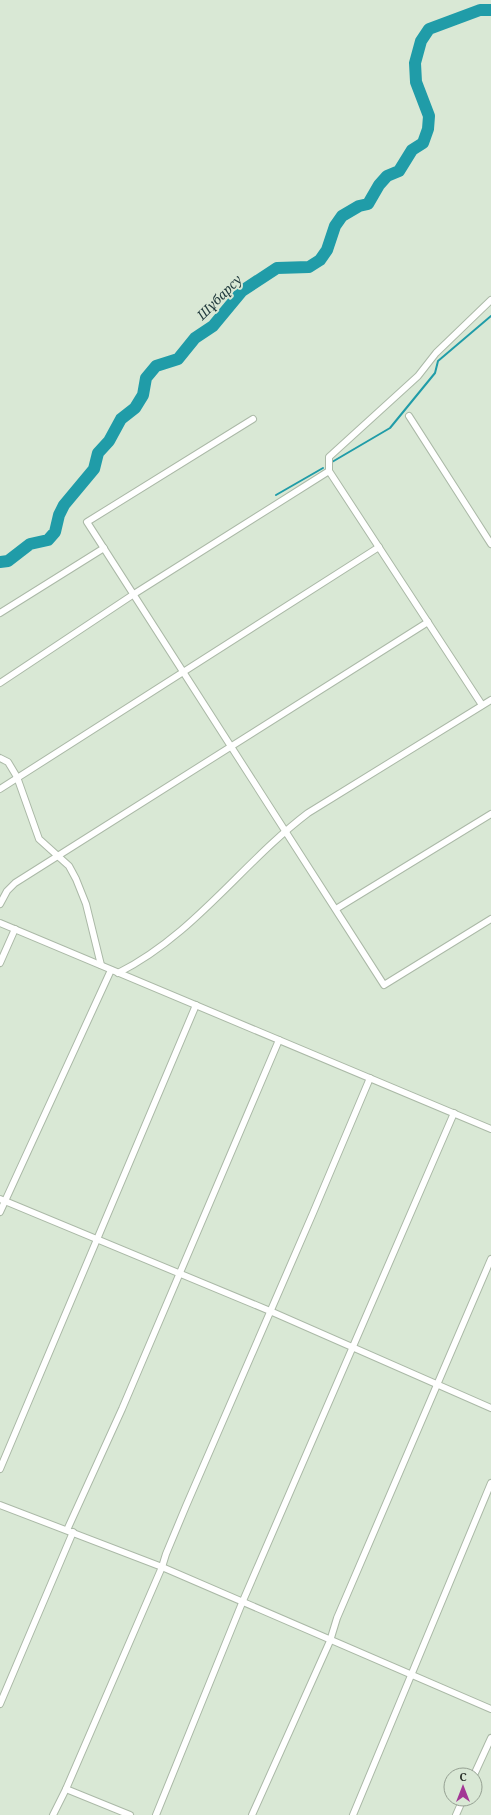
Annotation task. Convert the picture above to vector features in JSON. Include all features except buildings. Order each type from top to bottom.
[{"type":"street","points":[[482,705],[329,471],[329,457],[418,376],[436,353],[491,300]]},
{"type":"street","points":[[409,416],[491,544]]},
{"type":"street","points":[[253,419],[87,522],[286,830],[384,985],[491,919]]},
{"type":"street","points":[[0,683],[134,594],[329,471]]},
{"type":"street","points":[[0,789],[379,547]]},
{"type":"street","points":[[0,613],[104,548]]},
{"type":"street","points":[[0,904],[7,891],[15,883],[428,622]]},
{"type":"street","points":[[118,973],[139,962],[199,915],[286,830],[308,813],[491,700]]},
{"type":"street","points":[[0,758],[8,762],[17,777],[39,839],[69,866],[76,879],[86,904],[101,965]]},
{"type":"street","points":[[336,909],[491,814]]},
{"type":"street","points":[[0,923],[491,1129]]},
{"type":"street","points":[[0,963],[14,929]]},
{"type":"street","points":[[0,1212],[2,1200],[111,970]]},
{"type":"street","points":[[0,1469],[196,1005]]},
{"type":"street","points":[[0,1704],[70,1531],[279,1040]]},
{"type":"street","points":[[53,1815],[66,1789],[162,1567],[166,1554],[370,1078]]},
{"type":"street","points":[[156,1815],[242,1602],[454,1113]]},
{"type":"street","points":[[2,1200],[270,1311],[491,1408]]},
{"type":"street","points":[[252,1815],[330,1641],[337,1618],[436,1384],[491,1259]]},
{"type":"street","points":[[353,1815],[491,1483]]},
{"type":"street","points":[[0,1505],[162,1567],[330,1641],[491,1707]]},
{"type":"street","points":[[478,1767],[491,1738]]},
{"type":"street","points":[[66,1789],[130,1815]]},
{"type":"waterway","name":"Шұбарсу","points":[[0,562],[8,561],[30,544],[48,540],[55,532],[59,515],[64,505],[94,469],[98,453],[109,441],[121,419],[135,408],[143,395],[146,378],[156,366],[178,359],[195,338],[213,326],[242,291],[277,268],[309,267],[320,260],[327,250],[335,226],[342,216],[359,206],[368,204],[379,185],[387,176],[399,171],[412,150],[423,143],[428,129],[429,116],[416,82],[415,63],[421,41],[429,29],[480,10],[491,10]]},
{"type":"waterway","points":[[332,462],[390,428],[435,373],[438,361],[491,316]]},
{"type":"waterway","points":[[276,495],[323,468]]}]
